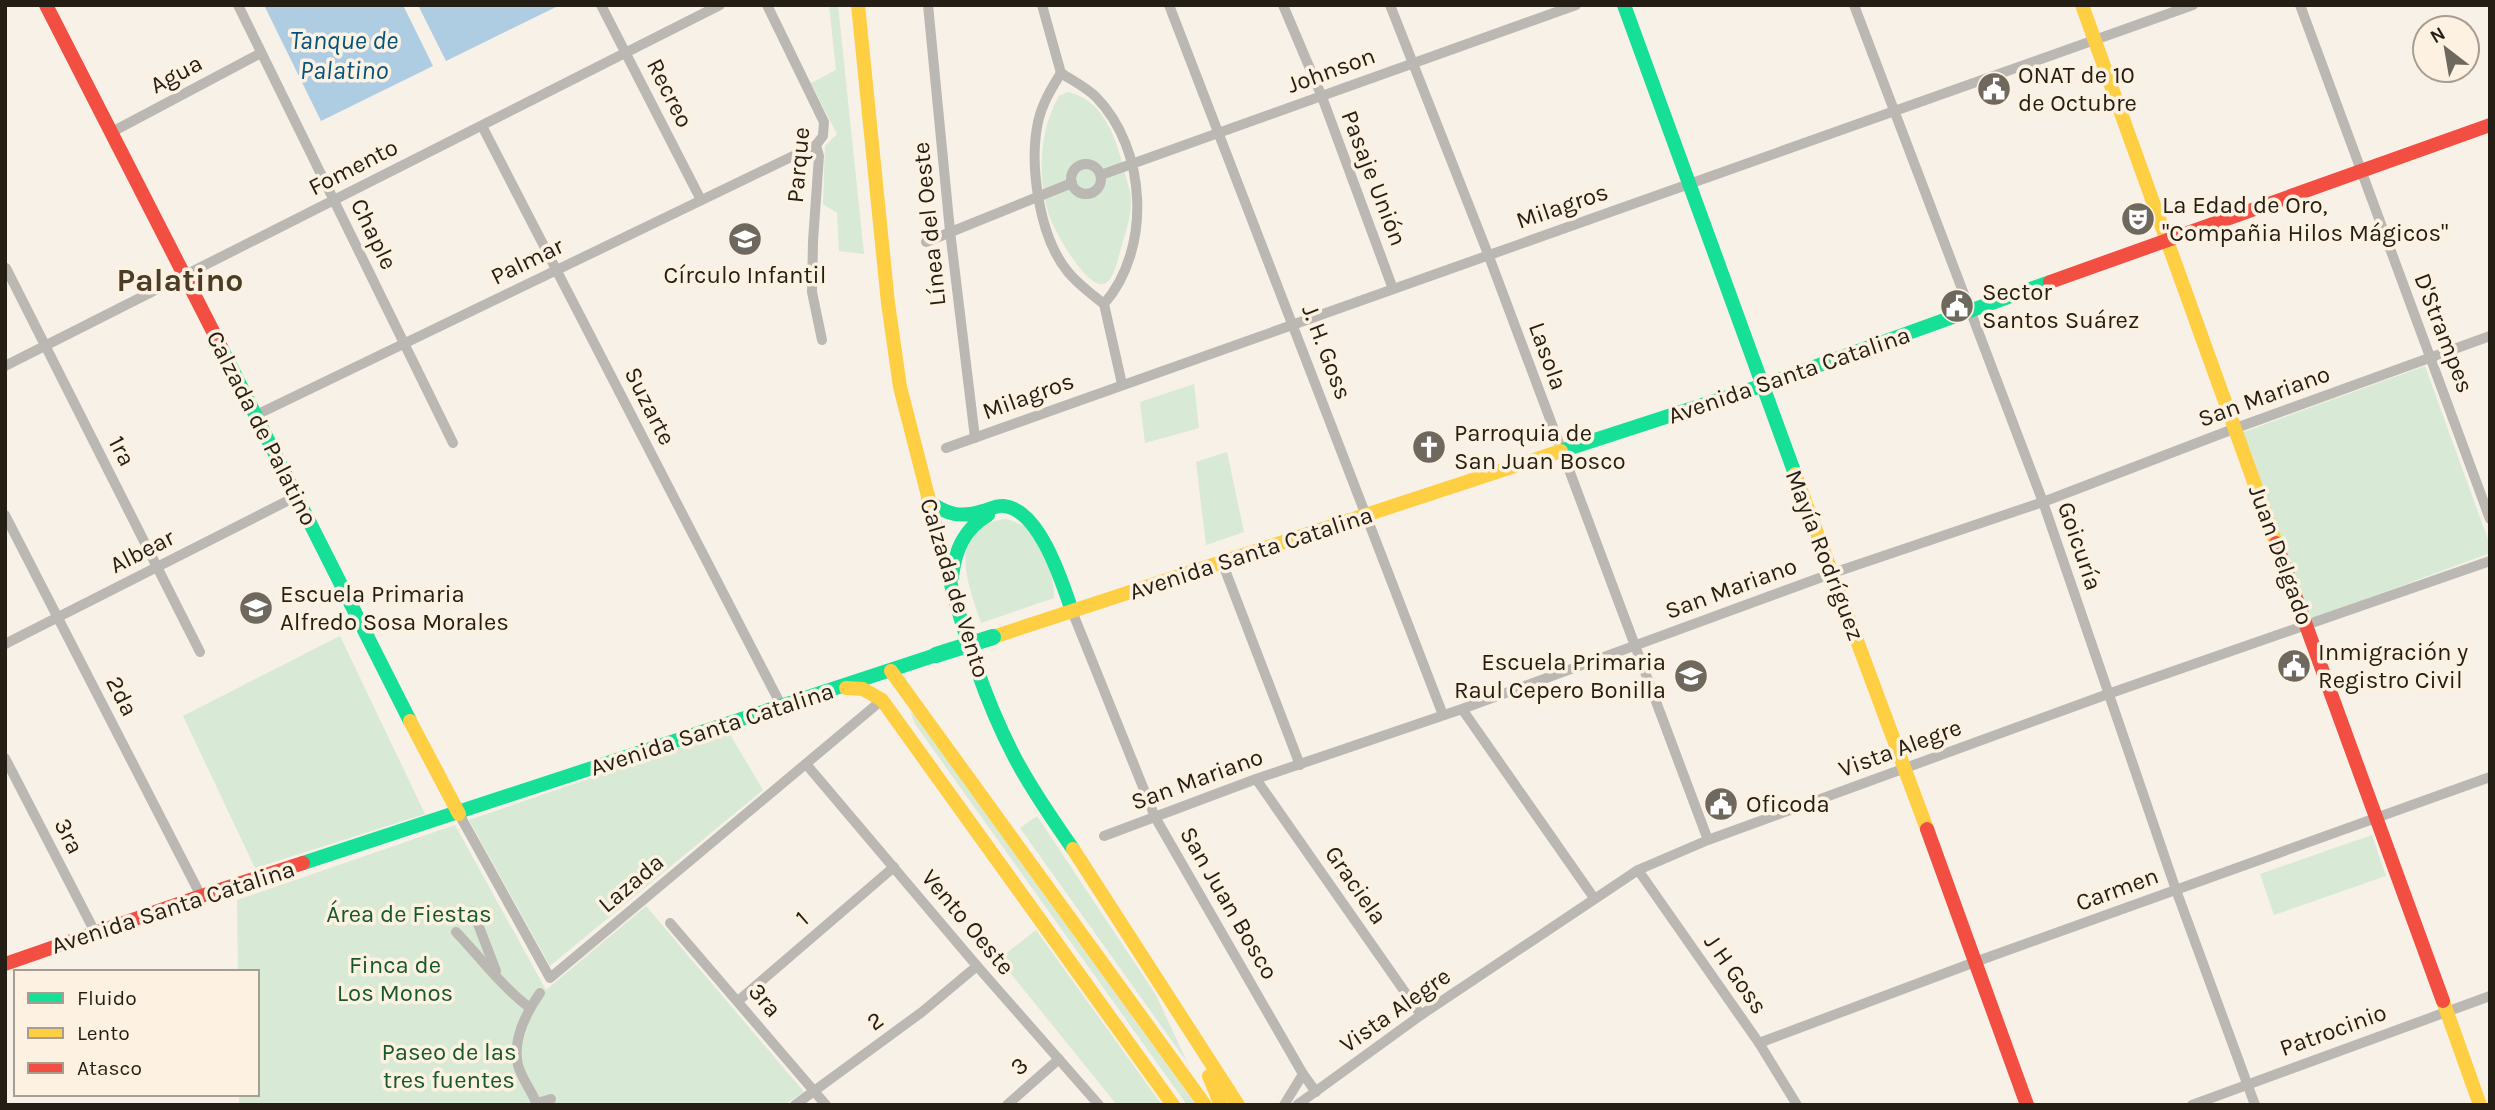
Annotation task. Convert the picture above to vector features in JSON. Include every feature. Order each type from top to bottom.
[{"type":"main road","name":"Calzada de Palatino","points":[[46,5],[256,415],[370,645],[459,814]]},
{"type":"main road","name":"Calzada de Vento","points":[[858,5],[887,303],[900,387],[962,626],[990,704],[1015,758],[1045,809],[1238,1105]]},
{"type":"main road","name":"Mayía Rodríguez","points":[[1624,5],[1761,386],[1833,573],[2027,1105]]},
{"type":"main road","name":"Juan Delgado","points":[[2082,5],[2480,1105]]},
{"type":"main road","name":"Avenida Santa Catalina","points":[[5,964],[201,896],[459,814],[781,705],[1761,386],[2490,125]]},
{"type":"main road","points":[[928,501],[944,513],[957,516],[1005,506],[1018,511],[1041,536],[1072,611]]},
{"type":"main road","points":[[952,587],[957,549],[972,526],[981,519],[1000,512],[1030,522]]},
{"type":"main road","points":[[882,700],[884,680],[891,671],[1205,1105]]},
{"type":"main road","points":[[837,688],[863,690],[882,700],[1172,1105]]},
{"type":"main road","points":[[1168,995],[1221,1105]]},
{"type":"street","name":"Chaple","points":[[238,5],[453,443]]},
{"type":"street","name":"Recreo","points":[[601,5],[701,200]]},
{"type":"street","name":"Fomento","points":[[5,366],[720,5]]},
{"type":"street","name":"Parque","points":[[767,5],[824,122],[823,136],[816,145],[819,156],[812,292],[822,340]]},
{"type":"street","name":"Línea del Oeste","points":[[928,5],[950,231],[975,438]]},
{"type":"street","points":[[1042,5],[1061,73],[1090,90],[1110,113],[1125,145],[1137,191],[1135,230],[1130,253],[1112,294],[1104,304]]},
{"type":"street","name":"J. H. Goss","points":[[1169,5],[1443,715]]},
{"type":"street","name":"Pasaje Unión","points":[[1283,5],[1321,97],[1393,289]]},
{"type":"street","name":"Lasola","points":[[1390,5],[1488,254],[1708,840]]},
{"type":"street","name":"Johnson","points":[[1101,175],[1576,5]]},
{"type":"street","name":"Goicuría","points":[[1854,5],[2043,502],[2176,890],[2255,1105]]},
{"type":"street","name":"Milagros","points":[[946,448],[2193,5]]},
{"type":"street","name":"D'Strampes","points":[[2300,5],[2490,519]]},
{"type":"street","name":"Agua","points":[[110,133],[261,52]]},
{"type":"street","points":[[1061,73],[1045,99],[1038,122],[1035,162],[1039,196],[1049,240],[1058,257],[1067,271],[1104,304],[1122,384]]},
{"type":"street","name":"Suzarte","points":[[482,125],[781,705]]},
{"type":"street","name":"Palmar","points":[[256,415],[816,145]]},
{"type":"street","name":"Johnson","points":[[1084,164],[1094,166],[1101,175],[1099,187],[1092,193],[1077,191],[1072,183],[1072,173],[1084,164]]},
{"type":"street","name":"Johnson","points":[[926,242],[1072,183]]},
{"type":"street","name":"1ra","points":[[6,268],[200,652]]},
{"type":"street","name":"San Mariano","points":[[1104,836],[1833,573],[2043,502],[2236,428],[2490,336]]},
{"type":"street","name":"Albear","points":[[5,644],[297,496]]},
{"type":"street","name":"2da","points":[[5,515],[201,896]]},
{"type":"street","name":"Vista Alegre","points":[[1297,1105],[1421,1015],[1638,870],[1708,840],[2108,694],[2490,561]]},
{"type":"street","points":[[1222,562],[1300,765]]},
{"type":"street","name":"San Juan Bosco","points":[[1072,611],[1155,817],[1303,1074],[1316,1092]]},
{"type":"street","name":"Lazada","points":[[459,814],[550,978],[882,700]]},
{"type":"street","points":[[1462,709],[1594,898]]},
{"type":"street","name":"3ra","points":[[5,758],[95,933]]},
{"type":"street","name":"Vento Oeste","points":[[806,764],[1099,1105]]},
{"type":"street","name":"Carmen","points":[[1759,1043],[1975,962],[2490,778]]},
{"type":"street","name":"Graciela","points":[[1256,779],[1421,1015]]},
{"type":"street","name":"1","points":[[738,1001],[894,867]]},
{"type":"street","name":"J H Goss","points":[[1638,870],[1759,1043],[1797,1105]]},
{"type":"street","points":[[473,911],[498,976]]},
{"type":"street","name":"3ra","points":[[670,923],[826,1105]]},
{"type":"street","points":[[456,932],[498,976],[512,995],[530,1008]]},
{"type":"street","name":"2","points":[[795,1105],[922,1012],[977,966]]},
{"type":"street","points":[[540,993],[519,1032],[517,1063],[537,1104],[551,1099]]},
{"type":"street","name":"Patrocinio","points":[[2192,1105],[2490,996]]},
{"type":"street","name":"3","points":[[1007,1105],[1059,1059]]},
{"type":"street","points":[[1284,1105],[1303,1074]]},
{"type":"green space","points":[[829,5],[838,5],[864,254],[839,251],[837,213],[823,204],[825,146],[837,134],[811,83],[836,70]]},
{"type":"green space","points":[[1068,92],[1081,96],[1091,104],[1107,124],[1118,148],[1130,194],[1129,220],[1115,268],[1110,279],[1100,284],[1091,280],[1073,259],[1052,222],[1045,200],[1042,154],[1047,124],[1059,96]]},
{"type":"green space","points":[[2425,366],[2490,545],[2490,553],[2309,620],[2241,433]]},
{"type":"green space","points":[[1194,384],[1199,428],[1145,443],[1140,402]]},
{"type":"green space","points":[[1227,452],[1244,532],[1206,545],[1196,462]]},
{"type":"green space","points":[[1006,519],[1029,530],[1041,547],[1053,582],[1054,598],[981,623],[967,575],[967,545],[974,533],[987,524]]},
{"type":"green space","points":[[340,636],[425,814],[255,868],[183,716]]},
{"type":"green space","points":[[910,711],[1196,1105],[1187,1105],[915,724]]},
{"type":"green space","points":[[728,731],[763,790],[550,966],[469,820]]},
{"type":"green space","points":[[1037,816],[1156,995],[1187,1062],[1020,828]]},
{"type":"green space","name":"Finca de Los Monos","points":[[455,825],[546,990],[646,906],[804,1092],[784,1105],[239,1105],[239,1096],[259,1096],[259,970],[238,970],[237,900]]},
{"type":"green space","points":[[2372,835],[2386,876],[2274,915],[2260,874]]},
{"type":"green space","points":[[1036,930],[1162,1105],[1117,1105],[999,959]]},
{"type":"water","name":"Tanque de Palatino","points":[[264,5],[403,5],[433,66],[321,121]]},
{"type":"water","name":"Tanque de Palatino","points":[[418,5],[558,5],[558,6],[446,61]]},
{"type":"traffic: fast","points":[[1624,5],[1795,474]]},
{"type":"traffic: fast","points":[[1561,451],[1761,386],[2050,282]]},
{"type":"traffic: fast","points":[[222,349],[410,721]]},
{"type":"traffic: fast","points":[[928,501],[948,512],[961,515],[1001,506],[1017,510],[1039,533],[1048,549],[1072,611]]},
{"type":"traffic: fast","points":[[952,577],[962,541],[973,527],[988,515]]},
{"type":"traffic: fast","points":[[947,570],[976,666],[1004,736],[1028,782],[1073,849]]},
{"type":"traffic: fast","points":[[936,655],[993,637]]},
{"type":"traffic: fast","points":[[303,863],[936,655]]},
{"type":"traffic: slow","points":[[858,5],[888,303],[900,387],[947,570]]},
{"type":"traffic: slow","points":[[2082,5],[2276,543]]},
{"type":"traffic: slow","points":[[993,637],[1561,451]]},
{"type":"traffic: slow","points":[[1795,474],[1927,829]]},
{"type":"traffic: slow","points":[[891,671],[1205,1105]]},
{"type":"traffic: slow","points":[[846,688],[863,689],[882,700],[1173,1105]]},
{"type":"traffic: slow","points":[[410,721],[459,814]]},
{"type":"traffic: slow","points":[[1073,849],[1238,1105]]},
{"type":"traffic: slow","points":[[2443,1001],[2480,1105]]},
{"type":"traffic: slow","points":[[1209,1076],[1221,1105]]},
{"type":"traffic: jam","points":[[46,5],[222,349]]},
{"type":"traffic: jam","points":[[2050,282],[2490,125]]},
{"type":"traffic: jam","points":[[2276,543],[2443,1001]]},
{"type":"traffic: jam","points":[[1927,829],[2027,1105]]},
{"type":"traffic: jam","points":[[5,964],[303,863]]},
{"type":"place","name":"ONAT de 10 de Octubre","points":[[1994,89]]},
{"type":"place","name":"La Edad de Oro, \"Compañia Hilos Mágicos\"","points":[[2138,219]]},
{"type":"place","name":"Círculo Infantil","points":[[745,239]]},
{"type":"place","name":"Sector Santos Suárez","points":[[1957,306]]},
{"type":"place","name":"Parroquia de San Juan Bosco","points":[[1429,447]]},
{"type":"place","name":"Escuela Primaria Alfredo Sosa Morales","points":[[256,608]]},
{"type":"place","name":"Inmigración y Registro Civil","points":[[2294,666]]},
{"type":"place","name":"Escuela Primaria Raul Cepero Bonilla","points":[[1691,676]]},
{"type":"place","name":"Oficoda","points":[[1721,804]]},
{"type":"district","name":"Palatino","points":[[180,280]]},
{"type":"park label","name":"Área de Fiestas","points":[[409,914]]},
{"type":"park label","name":"Paseo de las tres fuentes","points":[[449,1066]]}]
